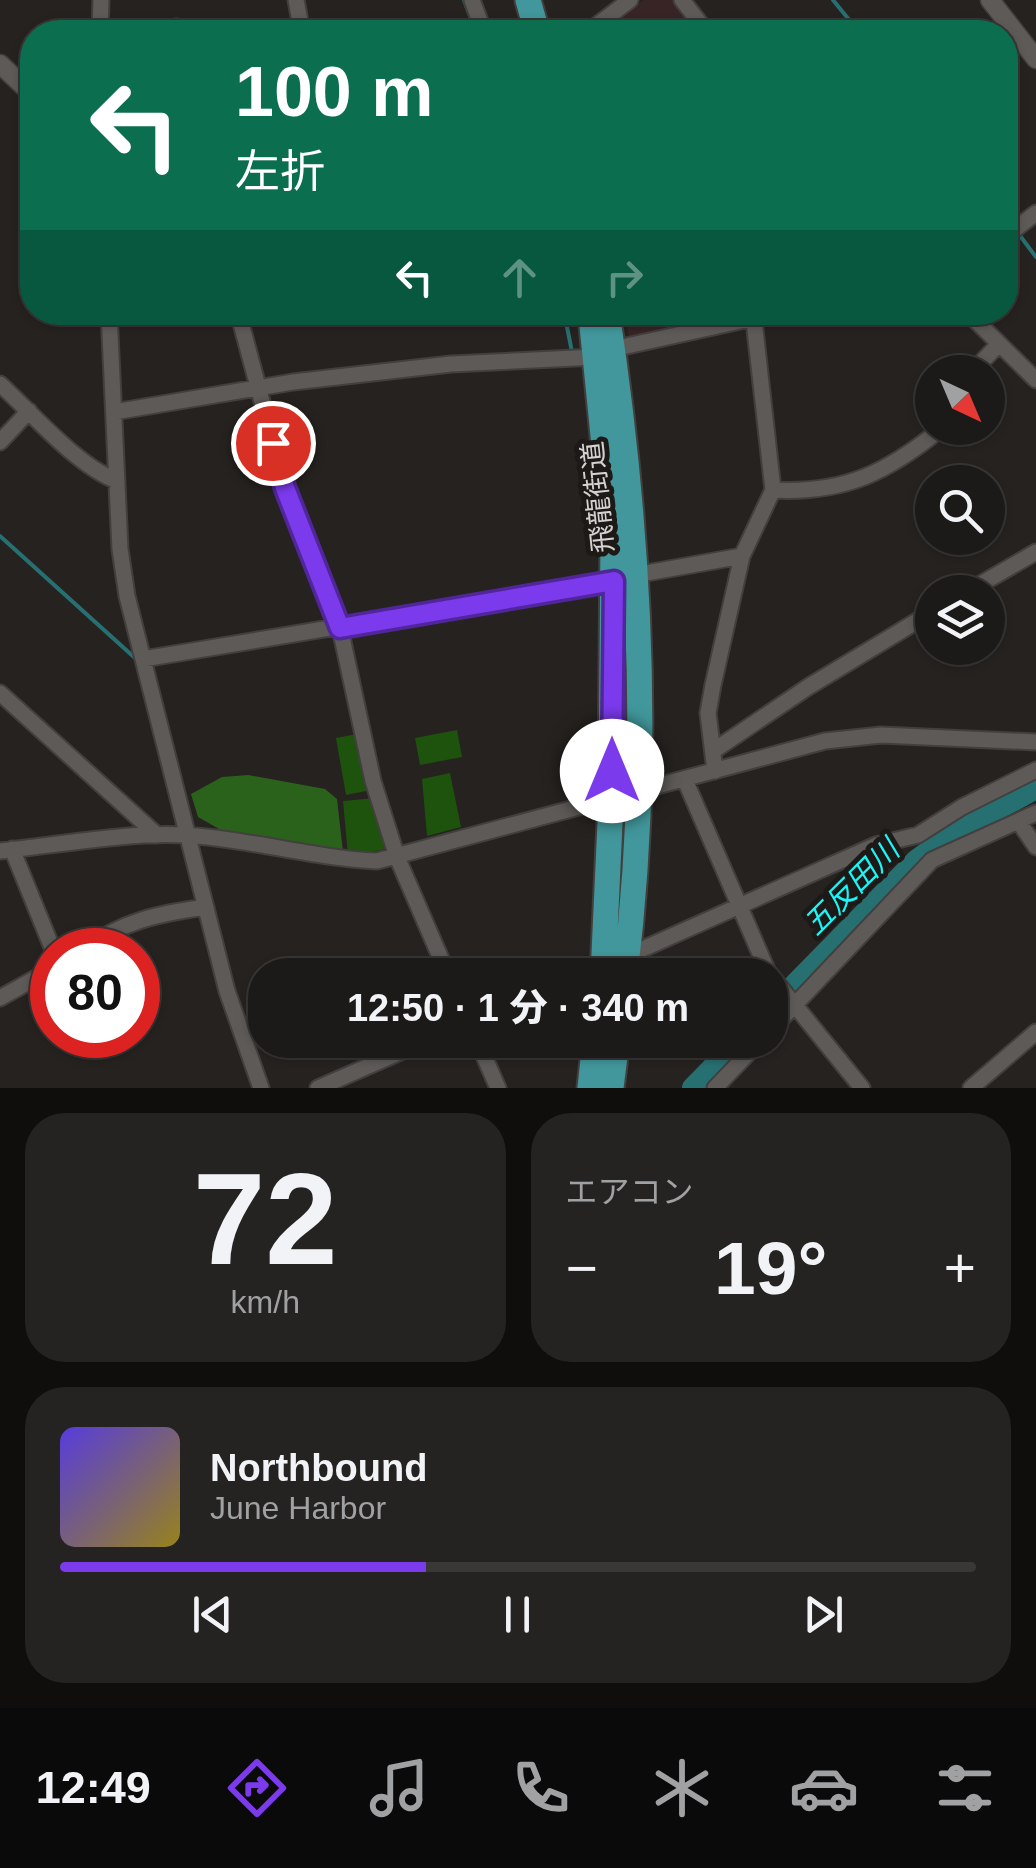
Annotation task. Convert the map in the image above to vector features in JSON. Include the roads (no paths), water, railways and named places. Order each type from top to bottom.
[{"type":"highway","name":"飛龍街道","points":[[595,325],[604,353]]},
{"type":"highway","name":"飛龍街道","points":[[606,325],[613,535],[624,578],[639,792],[610,958]]},
{"type":"highway","name":"飛龍街道","points":[[608,958],[624,578]]},
{"type":"highway","points":[[590,1088],[594,1058]]},
{"type":"highway","points":[[611,1088],[615,1058]]},
{"type":"street","points":[[604,20],[630,0]]},
{"type":"street","points":[[682,0],[698,20]]},
{"type":"street","points":[[990,0],[1008,20]]},
{"type":"street","points":[[0,64],[20,83]]},
{"type":"street","points":[[110,325],[120,549],[127,596],[227,991],[261,1088]]},
{"type":"street","points":[[242,325],[285,488],[340,628],[373,780],[397,857],[441,958]]},
{"type":"street","points":[[114,412],[261,386],[451,364],[604,353],[715,325]]},
{"type":"street","points":[[716,771],[708,714],[742,556],[773,490],[755,325]]},
{"type":"street","points":[[980,325],[1036,380]]},
{"type":"street","points":[[988,355],[999,344]]},
{"type":"street","points":[[0,384],[76,454],[117,481]]},
{"type":"street","points":[[0,442],[29,411]]},
{"type":"street","points":[[773,490],[806,492],[854,482],[921,445]]},
{"type":"street","points":[[996,575],[1036,552]]},
{"type":"street","points":[[143,659],[742,556]]},
{"type":"street","points":[[713,751],[915,622]]},
{"type":"street","points":[[0,693],[157,834]]},
{"type":"street","points":[[43,928],[6,850],[157,834],[377,861],[825,741],[882,735],[1036,742]]},
{"type":"street","points":[[630,958],[738,904],[876,845],[918,835],[962,807],[1036,770]]},
{"type":"street","points":[[685,780],[768,972],[862,1088]]},
{"type":"street","points":[[788,1009],[932,860],[1036,813]]},
{"type":"street","points":[[1019,822],[1036,847]]},
{"type":"street","points":[[121,928],[147,916],[206,907]]},
{"type":"street","points":[[0,998],[30,981]]},
{"type":"street","points":[[971,1088],[1036,1032]]},
{"type":"street","points":[[318,1088],[387,1058]]},
{"type":"street","points":[[485,1058],[498,1088]]},
{"type":"street","points":[[715,1088],[744,1058]]},
{"type":"waterway","points":[[464,0],[472,20]]},
{"type":"waterway","points":[[833,0],[849,20]]},
{"type":"waterway","points":[[1018,233],[1036,257]]},
{"type":"waterway","points":[[567,325],[572,352]]},
{"type":"waterway","points":[[0,536],[135,658]]},
{"type":"waterway","name":"五反田川","points":[[788,992],[917,860],[955,832],[1036,788]]},
{"type":"waterway","name":"五反田川","points":[[693,1088],[722,1058]]}]
